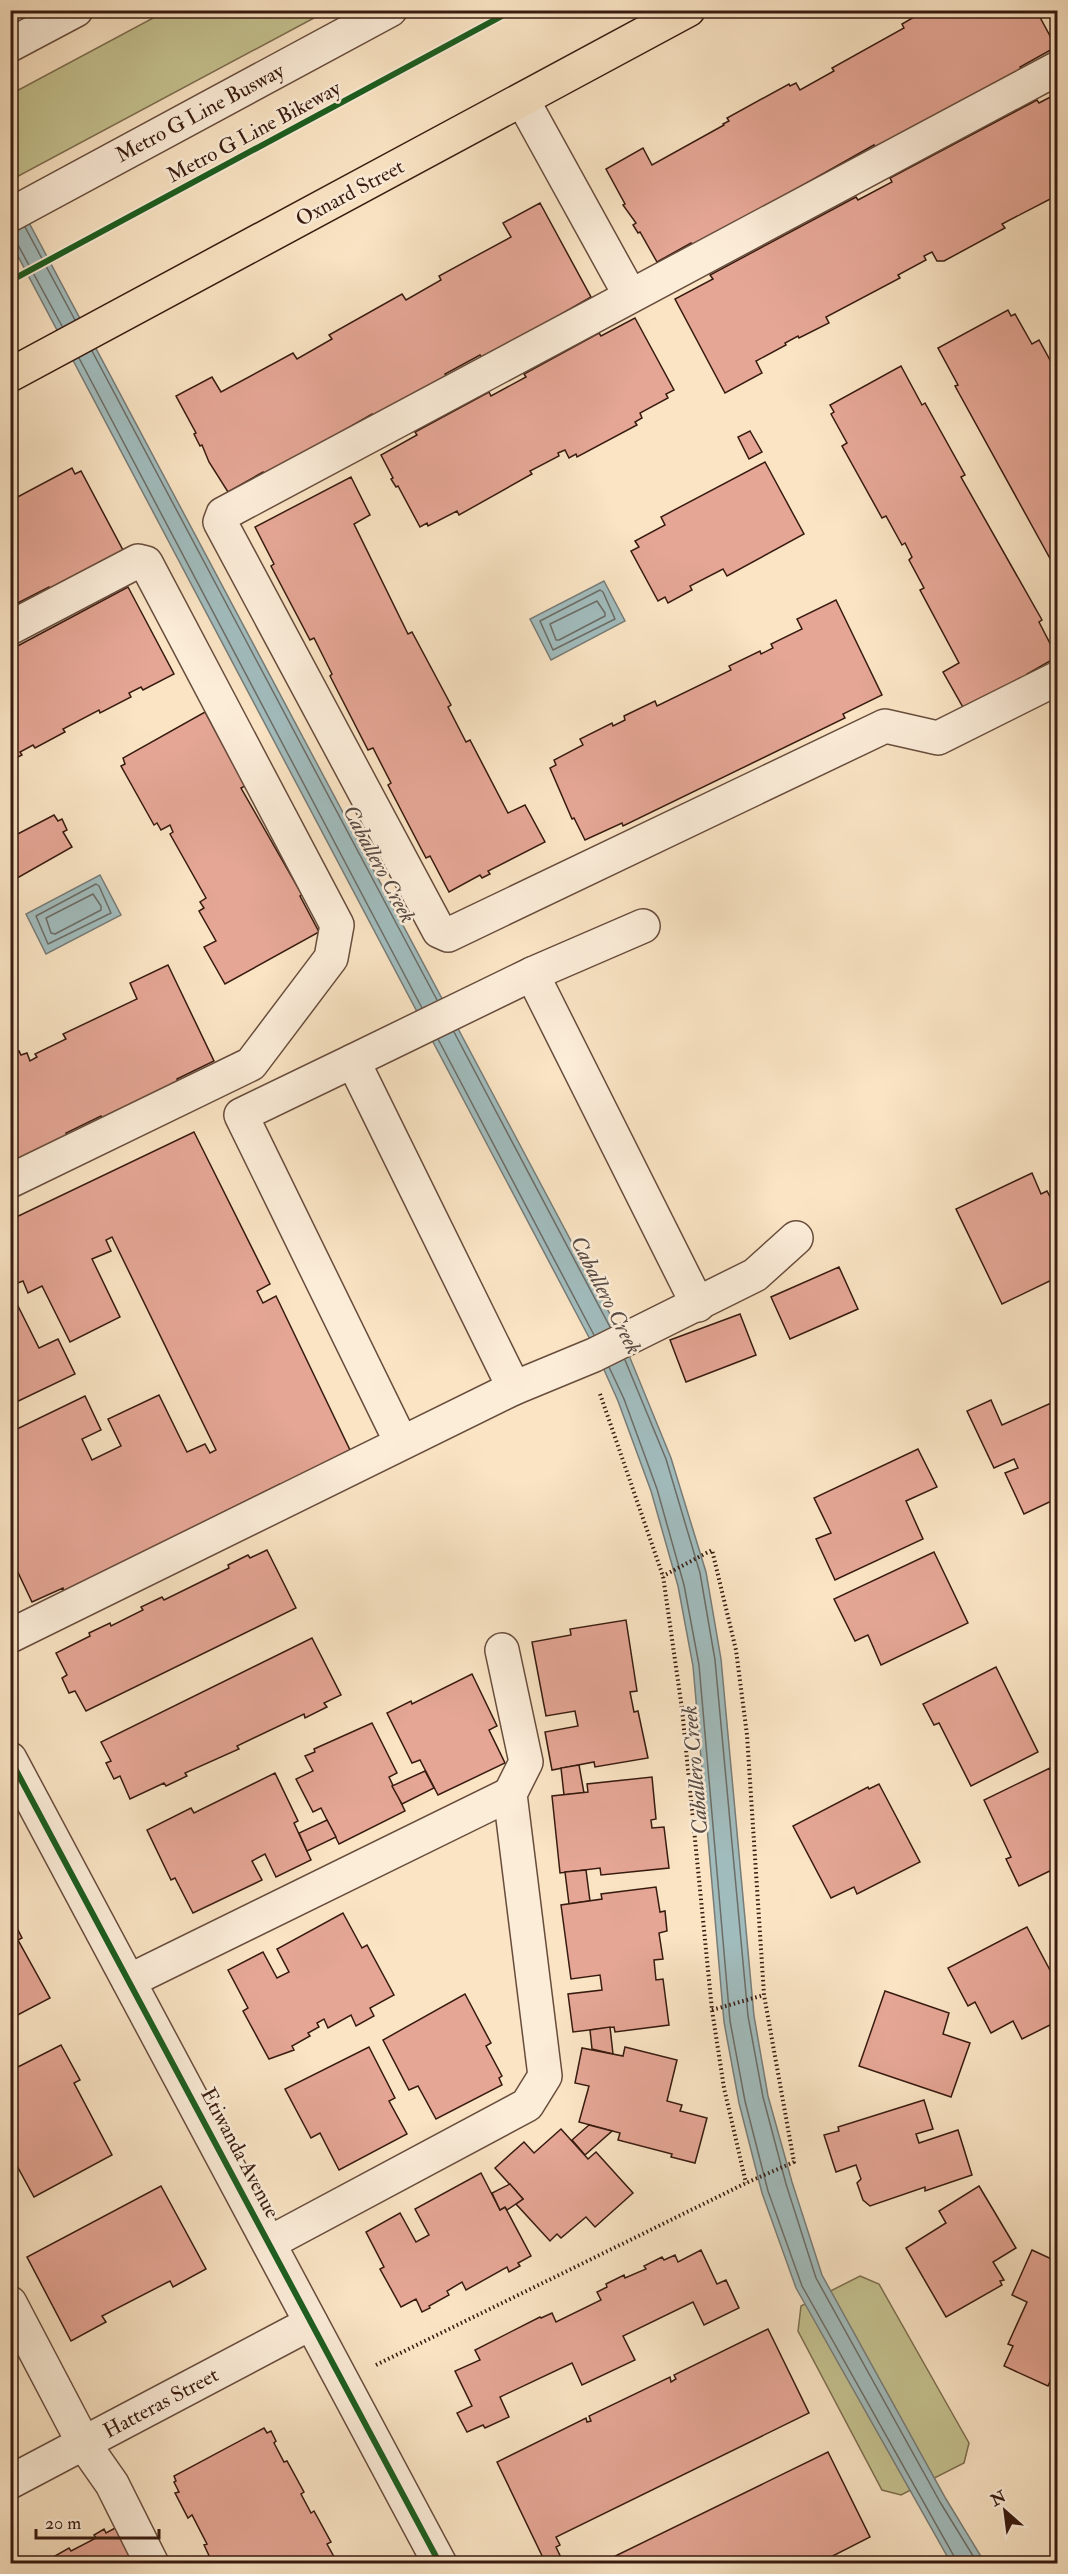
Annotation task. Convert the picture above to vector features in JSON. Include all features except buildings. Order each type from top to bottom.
[{"type":"main road","name":"Oxnard Street","points":[[10,375],[688,10]]},
{"type":"street","points":[[10,45],[76,10]]},
{"type":"street","name":"Metro G Line Busway","points":[[10,215],[390,10]]},
{"type":"street","points":[[1058,68],[223,514],[220,522],[439,931],[448,935],[885,726],[938,738],[1058,678]]},
{"type":"street","points":[[523,100],[630,295]]},
{"type":"street","points":[[10,628],[138,561],[146,563],[337,925],[331,958],[251,1064],[10,1181]]},
{"type":"street","points":[[401,1442],[241,1115],[532,974],[642,926]]},
{"type":"street","points":[[532,974],[698,1305]]},
{"type":"street","points":[[352,1060],[514,1388]]},
{"type":"street","points":[[10,1636],[401,1442],[514,1388],[594,1355],[698,1305],[755,1275],[796,1238]]},
{"type":"street","points":[[269,2243],[527,2105],[545,2076],[510,1794],[526,1762],[502,1650]]},
{"type":"street","name":"Etiwanda Avenue","points":[[10,1759],[440,2564]]},
{"type":"street","points":[[129,1981],[510,1794]]},
{"type":"street","points":[[10,2303],[84,2444],[112,2484],[152,2564]]},
{"type":"street","name":"Hatteras Street","points":[[10,2482],[311,2323]]},
{"type":"path","points":[[599,1393],[663,1576],[682,1710],[712,2010],[724,2088],[746,2183]]},
{"type":"path","points":[[343,2382],[746,2183],[794,2162],[764,1995],[747,1735],[736,1650],[712,1550],[663,1576]]},
{"type":"path","points":[[712,2010],[764,1995]]},
{"type":"shaded area","points":[[168,10],[327,11],[11,180],[11,94]]},
{"type":"shaded area","points":[[860,2276],[879,2284],[969,2443],[964,2463],[901,2495],[882,2490],[798,2331],[801,2306]]},
{"type":"water","points":[[10,187],[619,1331],[671,1458],[706,1572],[721,1659],[754,2016],[768,2096],[792,2182],[822,2275],[946,2499],[985,2563],[951,2563],[796,2288],[762,2193],[739,2103],[724,2022],[693,1666],[678,1586],[651,1491],[618,1401],[592,1343],[11,243]]},
{"type":"water","points":[[604,581],[625,621],[551,660],[530,619]]},
{"type":"water","points":[[100,875],[121,915],[46,954],[26,914]]},
{"type":"cycle path","name":"Metro G Line Bikeway","points":[[10,281],[513,10]]},
{"type":"cycle path","points":[[10,1759],[440,2564]]},
{"type":"water label","name":"Caballero Creek","points":[[379,864]]},
{"type":"water label","name":"Caballero Creek","points":[[606,1295]]},
{"type":"water label","name":"Caballero Creek","points":[[695,1770]]}]
